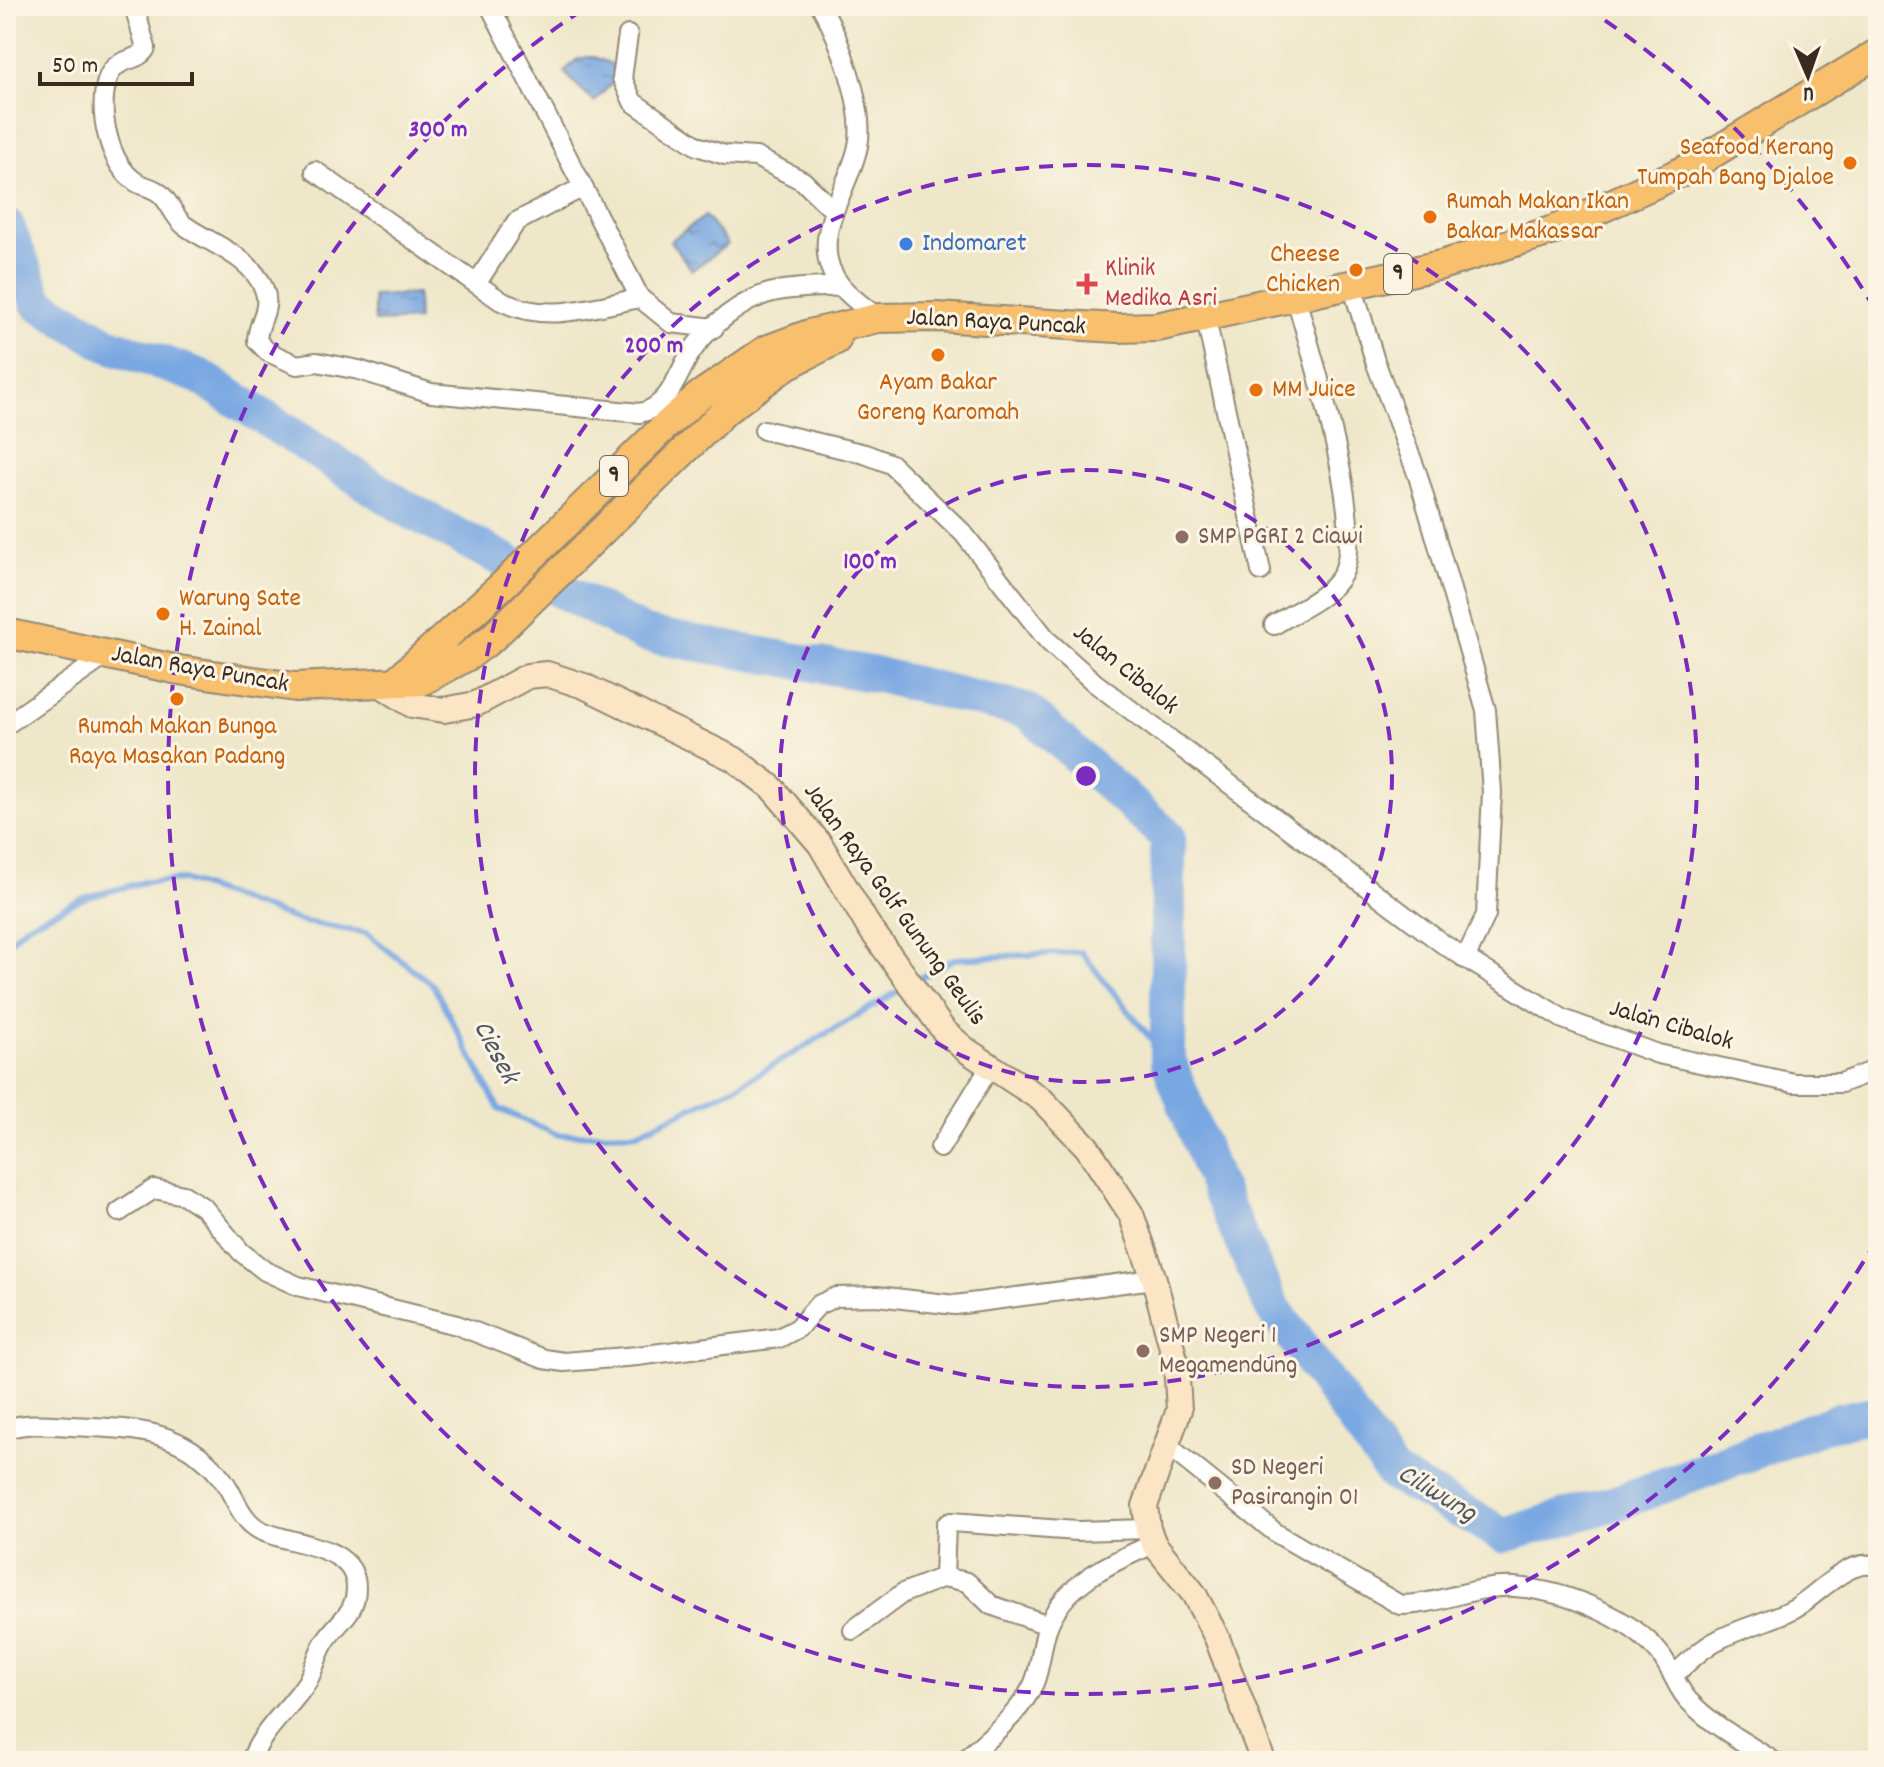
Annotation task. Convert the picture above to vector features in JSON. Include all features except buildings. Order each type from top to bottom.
[{"type":"highway","name":"Jalan Raya Puncak","points":[[6,633],[179,670],[295,687],[402,677],[457,663],[492,638],[748,392],[841,331],[875,319],[937,317],[1117,328],[1206,319],[1295,294],[1352,285],[1503,248],[1612,207],[1685,170],[1874,61]]},
{"type":"main road","name":"Jalan Raya Golf Gunung Geulis","points":[[402,677],[412,705],[444,710],[476,704],[528,676],[547,674],[584,686],[719,751],[771,787],[795,812],[834,864],[867,924],[958,1045],[1041,1099],[1087,1147],[1131,1214],[1154,1279],[1176,1363],[1179,1410],[1145,1506],[1151,1536]]},
{"type":"main road","points":[[1151,1536],[1183,1576],[1217,1638],[1263,1761]]},
{"type":"street","points":[[134,6],[146,48],[143,53],[113,67],[106,83],[111,148],[136,182],[160,192],[185,225],[238,258],[258,278],[267,307],[258,329],[257,341],[268,352],[297,365],[317,362],[359,370],[431,393],[631,414],[648,411],[667,396],[690,354],[714,328],[745,304],[772,292],[841,286]]},
{"type":"street","points":[[490,6],[640,298],[671,323],[714,328]]},
{"type":"street","points":[[821,6],[832,25],[852,88],[859,125],[859,145],[833,210],[827,250],[829,264],[841,286],[875,319]]},
{"type":"street","points":[[628,35],[622,78],[633,102],[697,146],[725,155],[764,161],[803,181],[833,210]]},
{"type":"street","points":[[315,171],[523,312],[551,315],[640,298]]},
{"type":"street","points":[[477,283],[516,222],[583,187]]},
{"type":"street","points":[[1352,285],[1375,361],[1418,476],[1486,710],[1492,792],[1486,915],[1465,959]]},
{"type":"street","points":[[1274,625],[1335,586],[1349,552],[1342,474],[1295,294]]},
{"type":"street","points":[[1206,319],[1261,571]]},
{"type":"street","name":"Jalan Cibalok","points":[[764,430],[865,454],[891,464],[963,533],[1030,619],[1068,660],[1119,702],[1465,959],[1563,1019],[1658,1054],[1807,1085],[1841,1083],[1878,1070]]},
{"type":"street","points":[[6,725],[108,654]]},
{"type":"street","points":[[940,1148],[991,1065]]},
{"type":"street","points":[[119,1212],[154,1189],[184,1195],[204,1208],[253,1262],[298,1286],[457,1325],[554,1362],[637,1356],[779,1338],[798,1328],[818,1305],[836,1297],[877,1296],[955,1305],[1154,1279]]},
{"type":"street","points":[[6,1429],[51,1422],[135,1427],[164,1435],[196,1452],[220,1476],[252,1525],[283,1538],[316,1544],[349,1570],[356,1589],[353,1608],[325,1641],[306,1682],[278,1715],[251,1761]]},
{"type":"street","points":[[1168,1446],[1228,1498],[1276,1533],[1400,1605],[1422,1605],[1479,1590],[1509,1587],[1557,1593],[1599,1610],[1658,1651],[1685,1698],[1716,1728],[1773,1761]]},
{"type":"street","points":[[944,1577],[946,1525],[951,1522],[1151,1536]]},
{"type":"street","points":[[964,1761],[1006,1721],[1030,1690],[1048,1625],[1060,1604],[1087,1579],[1151,1536]]},
{"type":"street","points":[[1674,1675],[1717,1640],[1811,1599],[1827,1581],[1861,1566],[1871,1564],[1878,1567]]},
{"type":"street","points":[[853,1630],[903,1593],[944,1577],[967,1582],[991,1605],[1048,1625]]},
{"type":"water","points":[[591,56],[612,64],[617,78],[594,102],[564,72],[576,60]]},
{"type":"water","points":[[705,216],[728,244],[692,270],[670,241]]},
{"type":"water","points":[[417,294],[418,320],[375,322],[373,296]]},
{"type":"waterway","name":"Ciliwung","points":[[6,225],[38,303],[107,344],[199,376],[407,509],[644,634],[882,676],[1027,711],[1168,837],[1168,1060],[1216,1184],[1271,1305],[1393,1474],[1504,1535],[1619,1502],[1834,1422],[1878,1413]]},
{"type":"waterway","name":"Ciesek","points":[[6,945],[27,925],[84,898],[144,882],[183,880],[300,921],[366,933],[433,985],[499,1109],[558,1135],[637,1133],[738,1086],[907,986]]},
{"type":"waterway","points":[[916,980],[954,959],[1081,952],[1168,1060]]},
{"type":"place","name":"Seafood Kerang Tumpah Bang Djaloe","points":[[1850,163]]},
{"type":"place","name":"Rumah Makan Ikan Bakar Makassar","points":[[1430,217]]},
{"type":"place","name":"Indomaret","points":[[906,244]]},
{"type":"place","name":"Cheese Chicken","points":[[1356,270]]},
{"type":"place","name":"Klinik Medika Asri","points":[[1087,284]]},
{"type":"place","name":"Ayam Bakar Goreng Karomah","points":[[938,355]]},
{"type":"place","name":"MM Juice","points":[[1256,390]]},
{"type":"place","name":"SMP PGRI 2 Ciawi","points":[[1182,537]]},
{"type":"place","name":"Warung Sate H. Zainal","points":[[163,614]]},
{"type":"place","name":"Rumah Makan Bunga Raya Masakan Padang","points":[[177,699]]},
{"type":"place","name":"SMP Negeri 1 Megamendung","points":[[1143,1351]]},
{"type":"place","name":"SD Negeri Pasirangin 01","points":[[1215,1483]]}]
